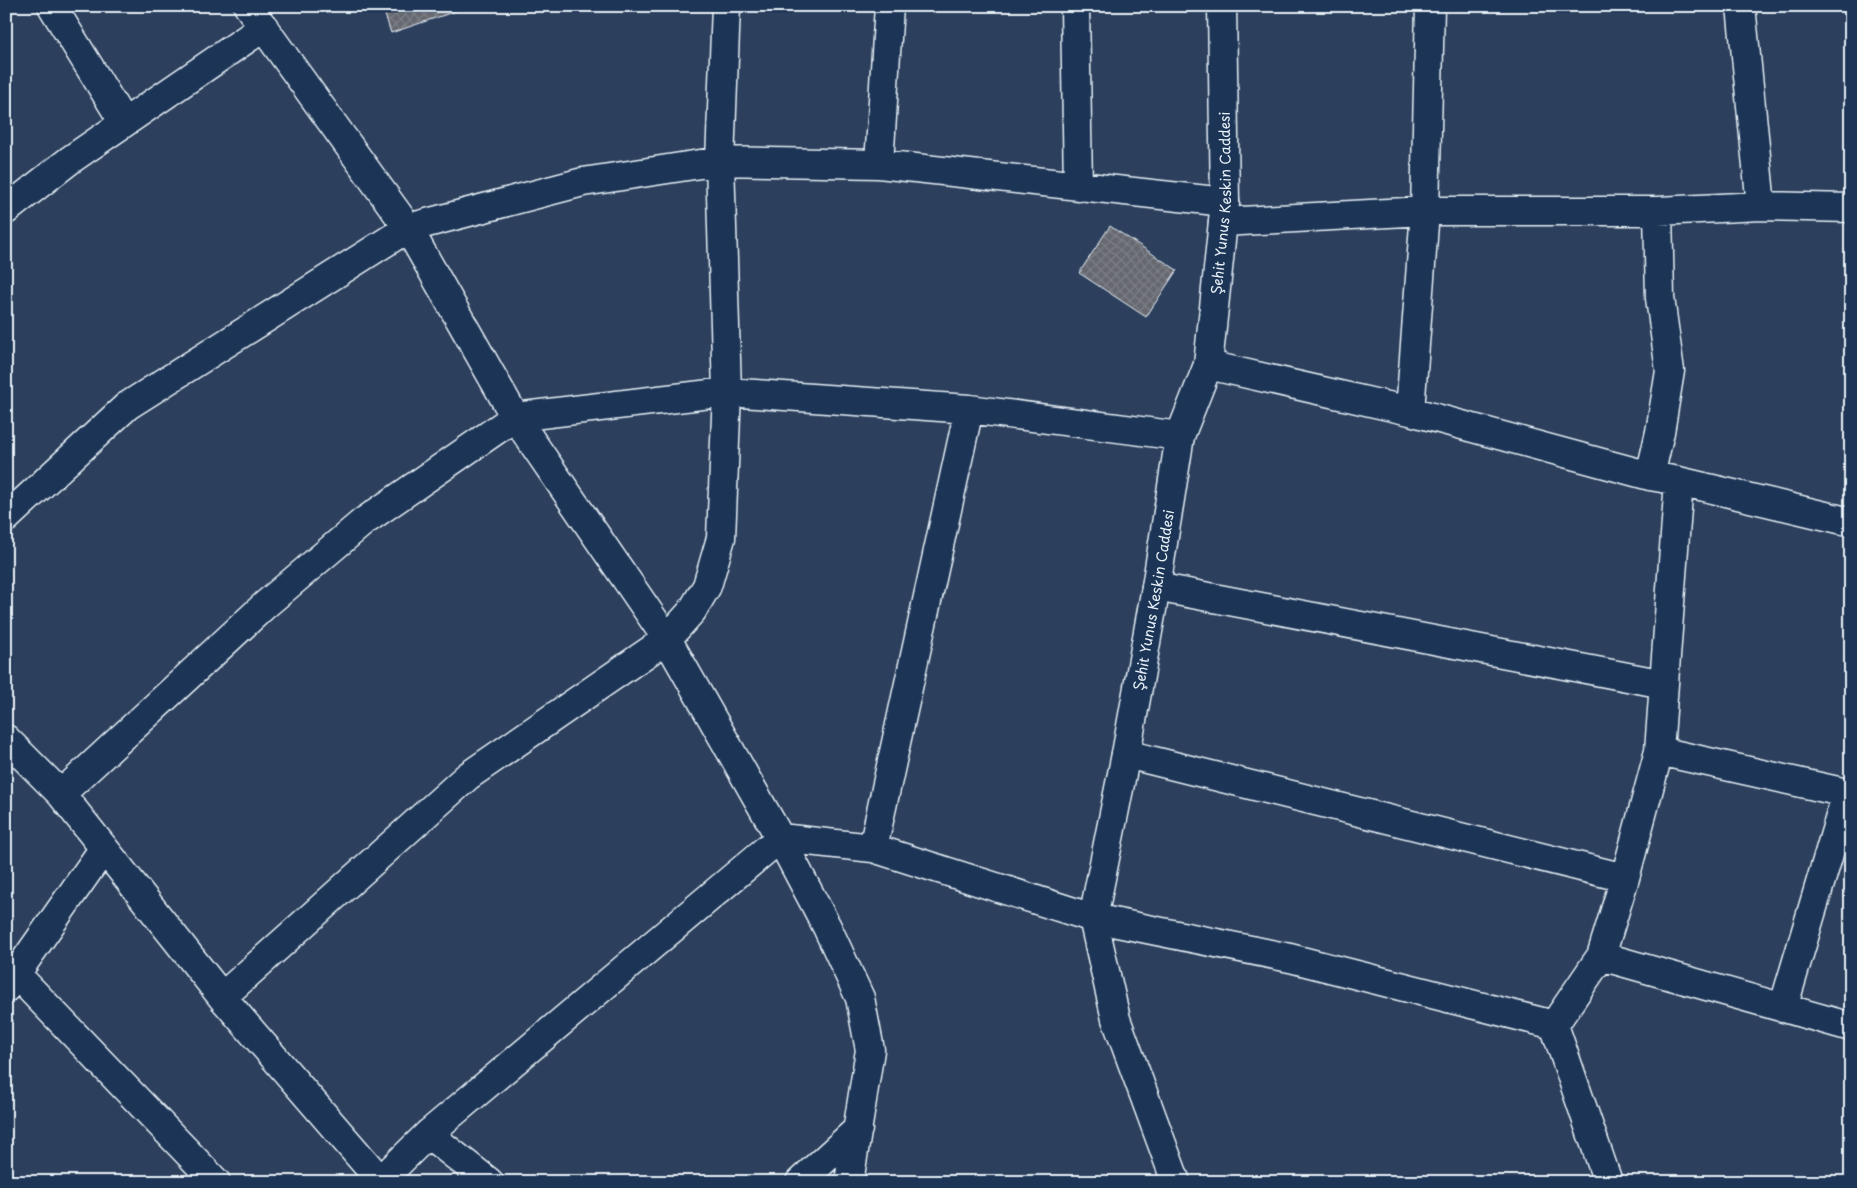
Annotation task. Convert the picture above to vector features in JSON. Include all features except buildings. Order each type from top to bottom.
[{"type":"street","points":[[52,6],[124,123]]},
{"type":"street","points":[[248,6],[408,228],[516,417],[667,639],[780,838],[827,927],[860,998],[870,1050],[849,1182]]},
{"type":"street","points":[[222,997],[468,776],[667,639],[692,611],[707,586],[721,538],[726,392],[720,161],[726,6]]},
{"type":"street","points":[[879,164],[889,6]]},
{"type":"street","points":[[1076,6],[1078,187]]},
{"type":"street","name":"Şehit Yunus Keskin Caddesi","points":[[1176,1182],[1116,1019],[1093,918],[1126,754],[1156,587],[1180,436],[1208,366],[1224,212],[1222,6]]},
{"type":"street","points":[[1410,411],[1426,211],[1430,6]]},
{"type":"street","points":[[1741,6],[1761,206]]},
{"type":"street","points":[[6,210],[70,160],[264,27]]},
{"type":"street","points":[[6,518],[127,406],[408,228],[583,182],[720,161],[879,164],[1078,187],[1224,212],[1658,211],[1761,206],[1851,208]]},
{"type":"street","points":[[1650,476],[1660,432],[1670,370],[1660,298],[1658,211]]},
{"type":"street","points":[[1208,366],[1410,411],[1650,476],[1679,481],[1851,522]]},
{"type":"street","points":[[61,794],[265,605],[363,522],[516,417],[726,392],[969,408],[1180,436]]},
{"type":"street","points":[[873,848],[969,408]]},
{"type":"street","points":[[1554,1025],[1601,956],[1625,878],[1659,751],[1679,481]]},
{"type":"street","points":[[1156,587],[1664,684]]},
{"type":"street","points":[[6,739],[61,794],[222,997],[380,1181],[428,1134],[780,838],[873,848],[1093,918],[1290,958],[1554,1025]]},
{"type":"street","points":[[1659,751],[1849,794],[1783,1008]]},
{"type":"street","points":[[1126,754],[1625,878]]},
{"type":"street","points":[[104,848],[11,981],[216,1182]]},
{"type":"street","points":[[1601,956],[1851,1027]]},
{"type":"street","points":[[1554,1025],[1608,1182]]},
{"type":"street","points":[[800,1182],[858,1129]]},
{"type":"street","points":[[428,1134],[489,1182]]}]
